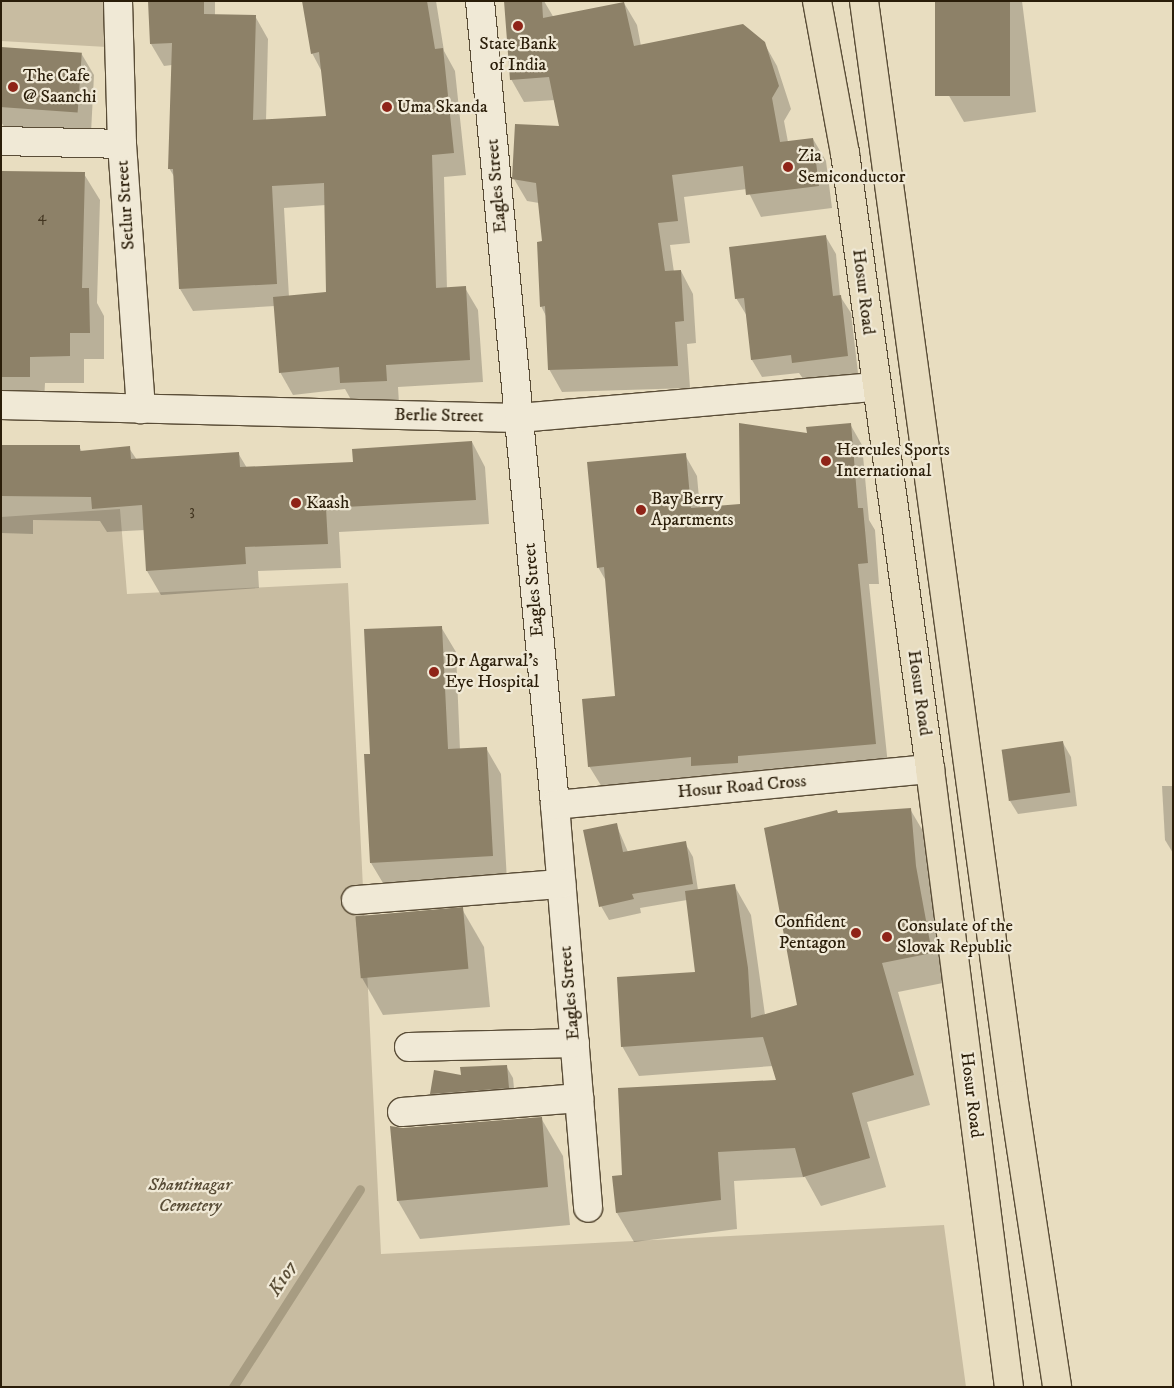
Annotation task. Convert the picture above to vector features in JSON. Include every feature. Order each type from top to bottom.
[{"type":"main road","name":"Hosur Road","points":[[817,1],[845,153],[875,387],[930,770],[1009,1387]]},
{"type":"main road","points":[[864,1],[1013,1095],[1056,1387]]},
{"type":"street","name":"Setlur Street","points":[[118,1],[122,144],[141,409]]},
{"type":"street","name":"Eagles Street","points":[[480,1],[554,805],[588,1208]]},
{"type":"street","points":[[1,141],[122,144]]},
{"type":"street","name":"Berlie Street","points":[[1,405],[518,418],[875,387]]},
{"type":"street","name":"Hosur Road Cross","points":[[554,805],[930,770]]},
{"type":"street","points":[[356,900],[561,884]]},
{"type":"street","points":[[409,1047],[575,1043]]},
{"type":"street","points":[[402,1112],[579,1098]]},
{"type":"green space","points":[[1,1],[105,1],[107,47],[1,41]]},
{"type":"green space","name":"Shantinagar Cemetery","points":[[120,509],[127,594],[348,583],[381,1254],[944,1225],[966,1387],[1,1387],[1,517]]},
{"type":"building","points":[[148,1],[204,1],[204,14],[256,15],[253,120],[326,116],[319,52],[311,54],[302,1],[427,1],[435,49],[443,48],[454,153],[432,155],[436,288],[466,286],[470,360],[386,365],[387,381],[340,383],[339,367],[279,373],[273,297],[326,292],[324,183],[272,186],[277,284],[179,289],[173,169],[168,169],[172,43],[150,44]]},
{"type":"building","points":[[504,1],[542,1],[543,18],[624,2],[634,46],[743,24],[765,42],[779,86],[772,98],[780,142],[813,138],[819,186],[746,195],[743,166],[672,175],[678,221],[658,223],[665,271],[681,270],[684,321],[675,322],[678,366],[548,370],[545,306],[540,307],[537,242],[542,241],[536,183],[512,179],[515,124],[559,126],[549,77],[510,80]]},
{"type":"building","points":[[935,1],[1010,1],[1010,96],[935,96]]},
{"type":"building","points":[[1,47],[82,53],[78,113],[1,107]]},
{"type":"building","points":[[1,171],[85,172],[82,288],[89,288],[90,333],[70,333],[70,356],[30,357],[30,377],[1,377]]},
{"type":"building","points":[[826,235],[833,296],[841,295],[848,356],[792,363],[791,355],[751,360],[744,298],[735,299],[729,247]]},
{"type":"building","points":[[739,423],[807,433],[806,427],[851,423],[858,508],[863,508],[868,563],[858,564],[876,744],[738,756],[738,763],[691,766],[691,757],[588,767],[582,699],[615,696],[604,567],[597,568],[587,462],[686,453],[691,508],[740,504]]},
{"type":"building","points":[[472,441],[476,500],[326,508],[328,544],[245,547],[246,564],[146,571],[142,505],[92,509],[91,497],[1,496],[1,445],[80,445],[80,451],[130,446],[131,459],[239,452],[240,467],[353,462],[352,449]]},
{"type":"building","points":[[442,626],[448,749],[487,747],[493,856],[370,863],[364,754],[370,754],[364,629]]},
{"type":"building","points":[[1063,741],[1070,792],[1009,801],[1002,750]]},
{"type":"building","points":[[911,808],[916,866],[932,953],[882,963],[914,1075],[852,1093],[870,1158],[803,1177],[795,1148],[718,1152],[721,1200],[616,1213],[612,1176],[622,1175],[618,1088],[776,1080],[763,1037],[621,1047],[617,977],[695,972],[685,891],[735,884],[748,968],[751,1018],[797,1005],[764,828],[837,810],[838,813]]},
{"type":"building","points":[[617,823],[623,852],[686,841],[693,884],[632,894],[634,899],[599,907],[583,830]]},
{"type":"building","points":[[463,907],[468,969],[361,978],[355,916]]},
{"type":"building","points":[[507,1065],[509,1088],[430,1094],[434,1070],[461,1075],[460,1067]]},
{"type":"building","points":[[542,1117],[548,1187],[397,1201],[390,1126],[403,1128]]},
{"type":"waterway","name":"K107","points":[[233,1387],[360,1189]]},
{"type":"place","name":"State Bank of India","points":[[518,26]]},
{"type":"place","name":"The Cafe @ Saanchi","points":[[13,87]]},
{"type":"place","name":"Uma Skanda","points":[[387,107]]},
{"type":"place","name":"Zia Semiconductor","points":[[788,167]]},
{"type":"place","name":"Hercules Sports International","points":[[826,461]]},
{"type":"place","name":"Kaash","points":[[296,503]]},
{"type":"place","name":"Bay Berry Apartments","points":[[641,510]]},
{"type":"place","name":"Dr Agarwal's Eye Hospital","points":[[434,672]]},
{"type":"place","name":"Confident Pentagon","points":[[856,933]]},
{"type":"place","name":"Consulate of the Slovak Republic","points":[[887,937]]}]
